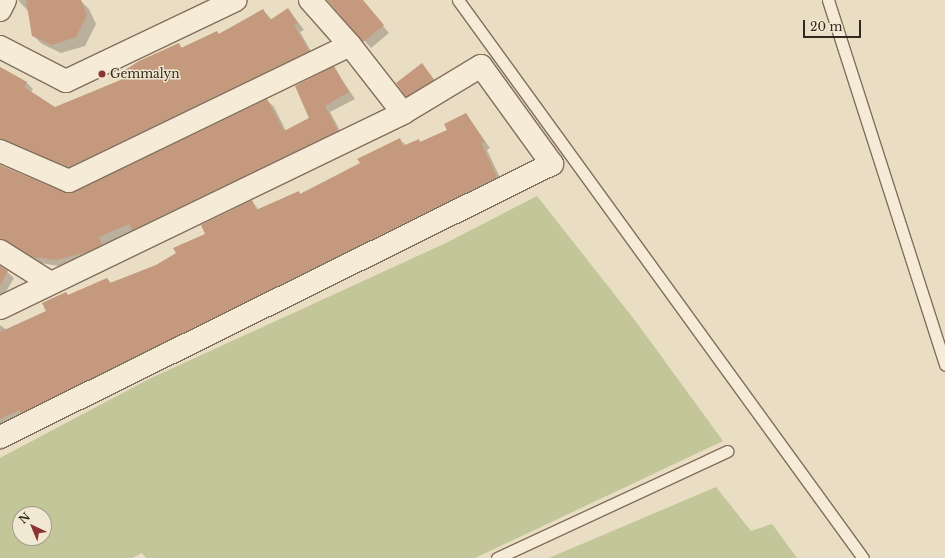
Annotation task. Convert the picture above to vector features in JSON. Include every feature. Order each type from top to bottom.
[{"type":"street","points":[[0,10],[5,0]]},
{"type":"street","points":[[0,47],[66,81],[236,0]]},
{"type":"street","points":[[310,0],[350,45],[403,113]]},
{"type":"street","points":[[0,151],[69,181],[350,45]]},
{"type":"street","points":[[0,308],[49,282],[403,113],[482,66],[552,164],[0,436]]},
{"type":"street","points":[[0,251],[49,282]]},
{"type":"lane","points":[[458,0],[863,558]]},
{"type":"lane","points":[[828,0],[945,365]]},
{"type":"lane","points":[[497,558],[727,450]]},
{"type":"green space","points":[[537,196],[637,323],[723,441],[475,558],[146,558],[142,553],[132,558],[0,558],[0,458],[149,379],[446,243]]},
{"type":"green space","points":[[716,487],[751,531],[772,524],[797,558],[549,558]]},
{"type":"building","points":[[26,0],[81,0],[87,15],[76,37],[52,45],[32,36]]},
{"type":"building","points":[[327,0],[363,0],[384,25],[363,42]]},
{"type":"building","points":[[288,8],[298,23],[294,25],[309,51],[69,167],[0,139],[0,67],[27,82],[24,87],[55,107],[123,79],[119,74],[139,61],[179,43],[181,48],[217,31],[219,34],[263,9],[270,20]]},
{"type":"building","points":[[422,63],[434,80],[406,97],[396,83]]},
{"type":"building","points":[[334,66],[349,92],[325,106],[338,131],[132,230],[129,224],[99,237],[102,245],[87,252],[56,260],[33,257],[0,239],[0,165],[64,192],[74,192],[267,99],[284,131],[309,118],[295,86]]},
{"type":"building","points":[[466,113],[485,142],[481,143],[497,177],[21,413],[20,410],[0,419],[0,332],[46,311],[42,303],[66,292],[68,295],[107,278],[110,283],[156,265],[176,253],[173,248],[205,234],[201,225],[252,200],[256,210],[299,191],[300,194],[360,163],[357,159],[400,138],[403,146],[419,139],[420,142],[447,130],[444,124]]},
{"type":"building","points":[[0,266],[8,271],[0,285]]},
{"type":"place","name":"Gemmalyn","points":[[102,74]]}]
